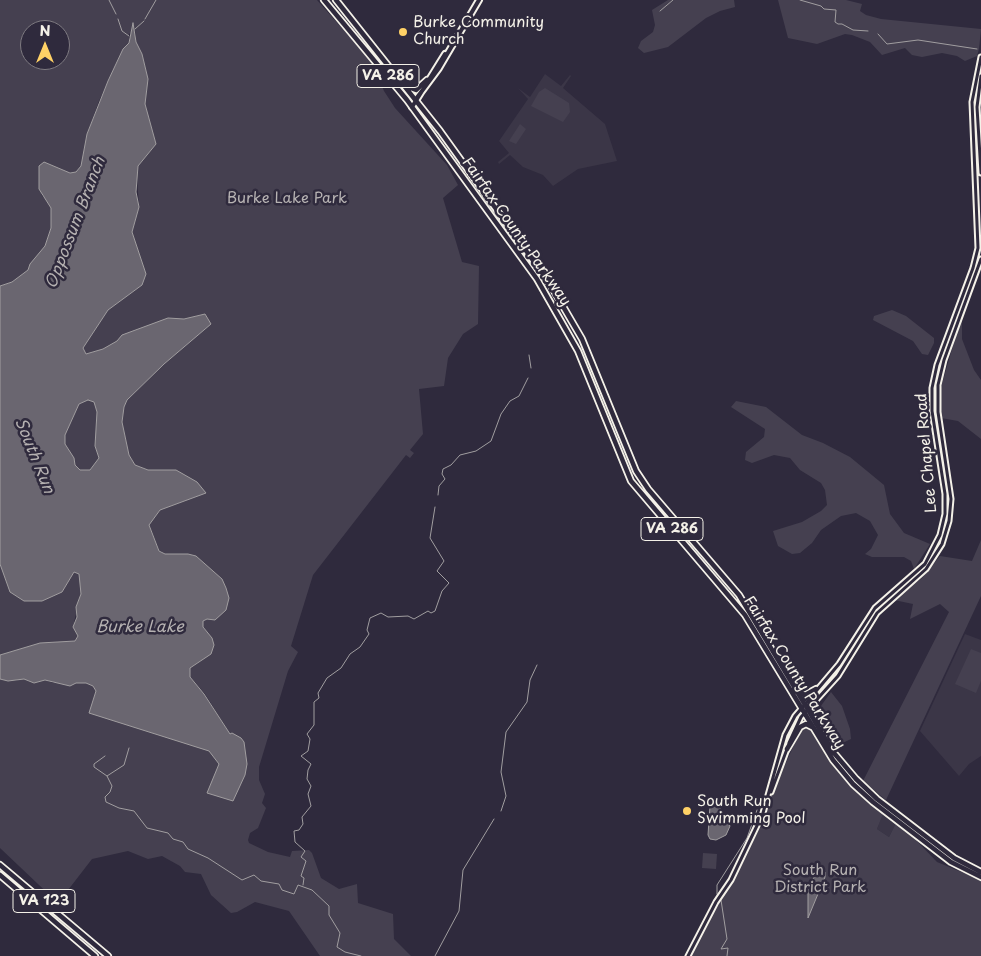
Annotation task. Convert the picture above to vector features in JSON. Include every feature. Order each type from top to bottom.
[{"type":"highway","name":"Fairfax County Parkway","points":[[324,0],[412,107],[537,279],[557,311],[583,362],[618,454],[632,481],[745,614],[834,753],[863,787],[954,858],[981,872]]},
{"type":"highway","name":"Fairfax County Parkway","points":[[336,0],[416,99],[564,306],[596,369],[636,471],[648,490],[739,595],[796,688],[802,705]]},
{"type":"highway","points":[[405,85],[416,90],[427,80]]},
{"type":"highway","points":[[796,688],[805,695],[816,689]]},
{"type":"highway","name":"Fairfax County Parkway","points":[[806,710],[814,729],[837,765],[868,798],[951,862],[981,877]]},
{"type":"highway","points":[[787,749],[800,727],[806,724],[814,729]]},
{"type":"highway","name":"VA 123","points":[[0,865],[108,956]]},
{"type":"highway","name":"VA 123","points":[[0,875],[95,956]]},
{"type":"highway","points":[[82,944],[88,938]]},
{"type":"main road","points":[[416,99],[435,74],[479,0]]},
{"type":"main road","points":[[412,107],[427,80],[453,44]]},
{"type":"main road","name":"Lee Chapel Road","points":[[769,797],[785,735],[802,705],[839,664],[871,613],[887,596],[925,564],[938,542],[944,519],[945,494],[932,411],[932,388],[937,365],[973,268],[978,248],[972,109],[975,80],[981,57]]},
{"type":"main road","points":[[981,76],[977,107],[981,173]]},
{"type":"main road","name":"Lee Chapel Road","points":[[688,956],[716,902],[731,880],[775,786],[794,729],[806,710],[838,676],[872,620],[931,564],[942,544],[948,527],[950,495],[938,412],[938,385],[944,360],[981,259]]},
{"type":"main road","points":[[887,596],[891,600]]},
{"type":"shaded area","points":[[545,74],[561,86],[571,76],[563,88],[605,124],[617,161],[578,169],[553,186],[543,175],[523,167],[510,155],[499,164],[498,162],[509,153],[499,141],[528,99],[518,88],[530,97]]},
{"type":"shaded area","points":[[965,634],[981,640],[981,756],[969,764],[959,776],[920,731]]},
{"type":"shaded area","points":[[883,813],[896,823],[889,837],[877,829]]},
{"type":"green space","name":"Burke Lake Park","points":[[0,0],[317,0],[372,62],[384,91],[395,108],[447,165],[458,185],[443,198],[462,262],[479,266],[478,324],[463,334],[448,358],[444,386],[419,389],[423,434],[410,450],[414,453],[410,458],[406,455],[313,575],[291,646],[298,652],[288,671],[259,767],[259,780],[265,794],[262,803],[266,808],[258,828],[250,833],[248,840],[249,843],[268,852],[290,857],[292,851],[309,850],[312,853],[321,878],[339,889],[357,884],[358,903],[393,914],[394,939],[411,956],[320,956],[289,911],[255,902],[237,912],[231,913],[211,895],[201,874],[185,872],[180,866],[162,856],[148,859],[128,851],[92,859],[58,903],[0,848],[0,679],[13,681],[24,679],[34,683],[45,680],[53,683],[86,683],[93,686],[96,691],[89,713],[230,734],[205,694],[190,677],[190,668],[201,661],[212,638],[203,627],[203,621],[207,619],[222,579],[196,556],[165,554],[159,550],[149,524],[160,510],[205,493],[176,470],[148,470],[135,465],[129,455],[122,422],[127,400],[164,364],[211,324],[205,314],[184,319],[168,318],[103,349],[86,354],[83,348],[108,310],[142,285],[132,232],[139,207],[138,166],[156,144],[145,104],[148,79],[142,54],[136,42],[135,30],[129,34],[129,43],[123,49],[99,101],[87,134],[81,166],[76,172],[39,175],[42,196],[48,200],[51,208],[51,228],[45,246],[28,270],[12,282],[0,286]]},
{"type":"green space","points":[[668,0],[734,0],[735,7],[720,11],[706,18],[668,47],[644,53],[638,48],[641,41],[653,32],[655,25],[652,10]]},
{"type":"green space","points":[[778,0],[846,0],[862,4],[860,11],[866,15],[881,19],[981,29],[979,49],[977,56],[965,61],[957,56],[942,53],[922,57],[912,55],[905,48],[882,55],[870,42],[845,34],[817,44],[788,38]]},
{"type":"green space","points":[[545,88],[569,103],[570,112],[563,122],[531,106],[539,92]]},
{"type":"green space","points":[[520,124],[526,129],[516,144],[509,141]]},
{"type":"green space","points":[[892,310],[906,316],[934,338],[934,343],[928,355],[922,354],[913,341],[873,320],[874,316]]},
{"type":"green space","points":[[962,315],[962,339],[974,370],[981,380],[981,439],[958,421],[941,418],[941,387]]},
{"type":"green space","points":[[88,400],[94,402],[97,412],[95,446],[99,458],[90,470],[80,471],[74,465],[65,444],[65,435],[79,404]]},
{"type":"green space","points":[[736,401],[766,407],[802,435],[850,457],[884,485],[890,514],[904,533],[930,544],[914,569],[911,561],[904,557],[872,557],[865,554],[871,549],[878,535],[870,521],[856,513],[841,516],[821,530],[812,543],[800,553],[792,554],[778,546],[773,531],[802,522],[821,511],[827,505],[825,490],[821,483],[800,470],[790,458],[774,455],[752,463],[745,460],[746,452],[764,437],[765,429],[731,407]]},
{"type":"green space","points":[[981,540],[981,596],[886,800],[863,781],[949,612],[940,604],[910,619],[913,604],[894,600],[922,578],[940,556],[972,561]]},
{"type":"green space","points":[[0,564],[10,592],[24,601],[42,601],[62,592],[74,572],[80,574],[81,594],[74,622],[78,636],[75,641],[40,643],[0,655]]},
{"type":"green space","points":[[971,649],[981,653],[981,681],[976,693],[955,684]]},
{"type":"green space","points":[[831,692],[842,706],[850,729],[851,739],[836,746],[818,710]]},
{"type":"green space","name":"South Run District Park","points":[[813,715],[859,785],[885,809],[877,829],[889,837],[896,823],[913,837],[937,862],[981,880],[981,956],[690,956],[763,822],[773,792],[797,738],[802,730],[807,728]]},
{"type":"green space","points":[[703,853],[717,854],[716,869],[702,868]]},
{"type":"water","name":"Burke Lake","points":[[133,23],[136,42],[142,54],[148,79],[145,104],[156,144],[138,166],[136,192],[139,207],[132,232],[146,274],[142,285],[108,310],[83,348],[86,354],[103,349],[117,341],[122,335],[168,318],[184,319],[205,314],[211,324],[164,364],[127,400],[122,422],[129,455],[135,465],[148,470],[176,470],[197,482],[206,493],[160,510],[149,525],[159,551],[165,554],[196,556],[222,579],[226,588],[229,598],[226,610],[215,620],[207,619],[203,621],[203,627],[212,638],[214,645],[211,654],[190,668],[190,677],[204,694],[230,734],[232,733],[241,738],[244,742],[247,764],[245,775],[233,801],[207,793],[219,764],[209,751],[89,713],[96,691],[93,686],[86,683],[76,683],[70,686],[45,680],[34,683],[24,679],[8,681],[0,679],[0,655],[40,643],[75,641],[78,636],[73,627],[77,617],[76,607],[81,594],[79,574],[74,572],[62,592],[42,601],[24,601],[10,592],[0,564],[0,286],[12,282],[28,270],[30,264],[45,246],[51,228],[51,208],[39,189],[39,166],[44,162],[70,173],[76,172],[81,166],[87,134],[108,81],[123,49],[129,43]],"holes":[[[88,400],[94,402],[97,412],[95,446],[99,458],[90,470],[80,470],[75,465],[74,458],[65,444],[65,435],[79,404]]]},
{"type":"water","points":[[712,803],[717,803],[730,826],[726,835],[716,840],[710,839],[708,835],[710,806]]},
{"type":"water","points":[[821,871],[825,872],[825,877],[808,918],[808,891],[814,877]]},
{"type":"waterway","name":"Oppossum Branch","points":[[109,0],[116,14]]},
{"type":"waterway","points":[[145,19],[156,0]]},
{"type":"waterway","points":[[660,11],[673,0]]},
{"type":"waterway","points":[[800,0],[821,6],[824,9],[836,10],[835,22],[838,24],[853,30],[868,31]]},
{"type":"waterway","name":"Oppossum Branch","points":[[118,19],[122,31],[129,36]]},
{"type":"waterway","points":[[135,29],[144,21]]},
{"type":"waterway","points":[[878,34],[887,44],[918,40],[977,49]]},
{"type":"waterway","points":[[529,355],[531,368]]},
{"type":"waterway","points":[[438,495],[439,486],[445,479],[442,474],[443,469],[451,465],[460,455],[476,451],[491,441],[501,414],[510,401],[519,396],[528,378]]},
{"type":"waterway","points":[[303,885],[304,878],[301,876],[306,861],[301,857],[305,851],[295,842],[294,831],[299,830],[303,824],[302,817],[311,806],[308,794],[311,786],[307,779],[311,764],[301,756],[308,751],[310,739],[307,734],[314,725],[314,702],[319,698],[318,693],[327,678],[341,668],[350,654],[360,647],[369,634],[367,630],[370,618],[381,613],[388,617],[408,616],[414,619],[428,611],[431,613],[435,611],[442,591],[449,583],[437,571],[444,561],[430,538],[435,507]]},
{"type":"waterway","points":[[501,811],[506,796],[501,772],[506,732],[527,702],[530,680],[537,665]]},
{"type":"waterway","name":"South Run","points":[[129,748],[124,765],[107,776],[112,786],[110,792],[105,797],[106,802],[119,808],[134,811],[147,828],[168,833],[173,839],[183,842],[188,849],[208,858],[242,880],[254,875],[261,881],[279,884],[282,890],[294,894],[298,885],[312,890],[329,906],[329,915],[340,933],[337,947],[345,952],[361,956]]},
{"type":"waterway","points":[[105,756],[94,764],[94,767],[107,776]]},
{"type":"waterway","points":[[717,894],[717,885],[747,838],[757,810]]},
{"type":"waterway","points":[[435,956],[459,911],[463,870],[494,819]]},
{"type":"waterway","points":[[721,900],[727,939],[721,949],[728,948],[727,956]]},
{"type":"place","name":"Burke Community Church","points":[[403,32]]},
{"type":"place","name":"South Run Swimming Pool","points":[[687,811]]}]
